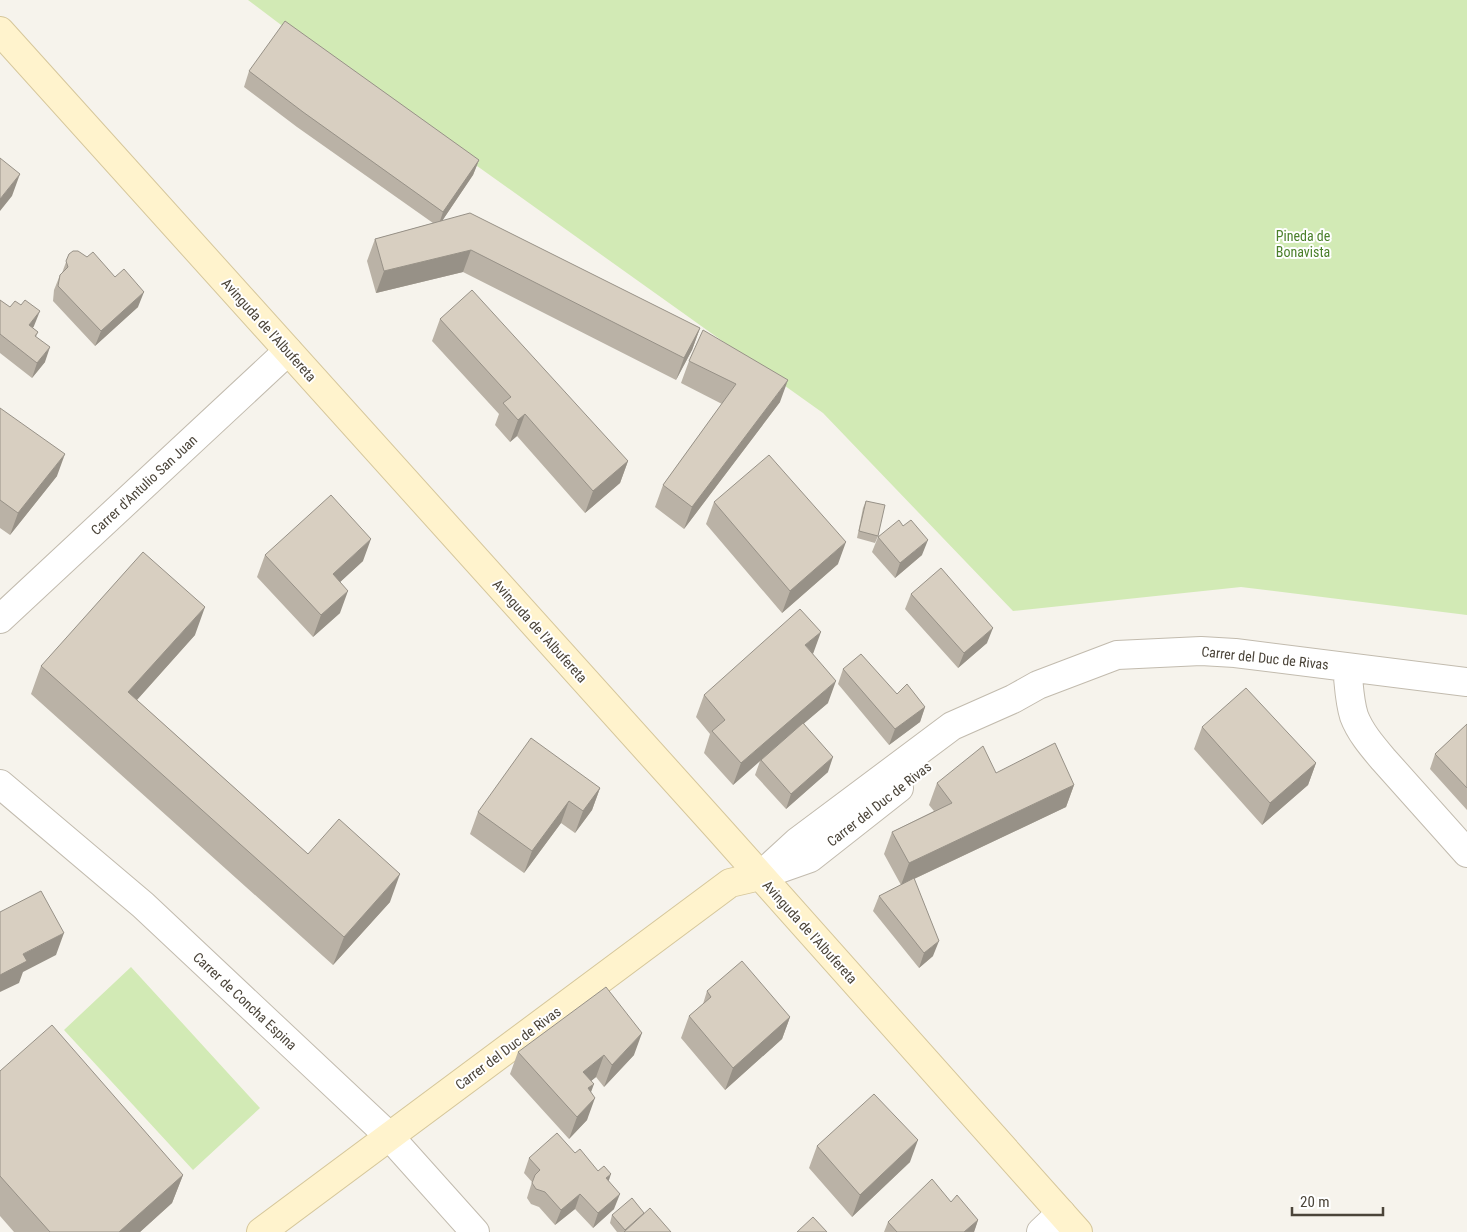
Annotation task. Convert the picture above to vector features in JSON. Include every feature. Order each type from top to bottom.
[{"type":"main road","name":"Avinguda de l'Albufereta","points":[[0,31],[1070,1223]]},
{"type":"main road","name":"Carrer del Duc de Rivas","points":[[261,1232],[730,883],[760,876]]},
{"type":"street","name":"Carrer d'Antulio San Juan","points":[[0,620],[288,351]]},
{"type":"street","name":"Carrer del Duc de Rivas","points":[[760,876],[810,858],[1012,699],[1038,685],[1117,655],[1201,651],[1235,653],[1467,682]]},
{"type":"street","points":[[1347,668],[1354,716],[1366,737],[1383,759],[1467,853]]},
{"type":"street","name":"Carrer de Concha Espina","points":[[0,784],[143,905],[389,1136],[475,1232]]},
{"type":"street","points":[[1041,1232],[1070,1223]]},
{"type":"green space","name":"Pineda de Bonavista","points":[[248,0],[1467,0],[1467,615],[1241,587],[1013,611],[823,413],[309,46]]},
{"type":"green space","points":[[131,967],[260,1108],[193,1170],[64,1030]]},
{"type":"building","points":[[285,21],[479,160],[443,212],[249,71]]},
{"type":"building","points":[[0,158],[20,174],[0,199]]},
{"type":"building","points":[[470,213],[700,328],[684,358],[471,250],[384,271],[375,239]]},
{"type":"building","points":[[73,251],[78,251],[87,257],[93,252],[115,277],[124,269],[144,292],[101,331],[58,286],[60,275],[68,267],[66,261],[69,254]]},
{"type":"building","points":[[472,290],[628,461],[593,491],[525,414],[518,420],[503,403],[511,397],[440,319]]},
{"type":"building","points":[[0,300],[10,307],[15,301],[21,305],[25,300],[40,311],[29,325],[38,332],[35,336],[50,347],[37,363],[0,334]]},
{"type":"building","points":[[703,330],[788,380],[692,507],[663,485],[736,384],[689,361]]},
{"type":"building","points":[[0,408],[65,454],[18,513],[0,500]]},
{"type":"building","points":[[769,455],[846,542],[790,591],[714,502]]},
{"type":"building","points":[[331,495],[371,539],[333,574],[348,591],[321,615],[265,555]]},
{"type":"building","points":[[866,501],[885,505],[878,536],[859,531]]},
{"type":"building","points":[[899,520],[903,526],[911,520],[928,540],[900,563],[878,537]]},
{"type":"building","points":[[143,552],[205,607],[128,692],[308,854],[339,819],[400,874],[344,937],[41,666]]},
{"type":"building","points":[[941,568],[993,628],[964,653],[911,594]]},
{"type":"building","points":[[800,609],[821,632],[805,645],[836,681],[741,763],[712,731],[725,720],[704,695]]},
{"type":"building","points":[[861,654],[897,694],[907,684],[925,707],[895,729],[843,669]]},
{"type":"building","points":[[1246,688],[1316,763],[1270,803],[1202,727]]},
{"type":"building","points":[[803,723],[833,757],[791,794],[761,760]]},
{"type":"building","points":[[1467,724],[1467,788],[1435,754]]},
{"type":"building","points":[[531,738],[600,788],[583,811],[569,801],[532,851],[478,812]]},
{"type":"building","points":[[1055,743],[1074,785],[909,863],[892,832],[952,803],[937,783],[983,746],[996,773]]},
{"type":"building","points":[[914,878],[939,941],[924,953],[879,896]]},
{"type":"building","points":[[41,891],[64,933],[23,954],[27,961],[0,975],[0,912]]},
{"type":"building","points":[[742,961],[790,1017],[733,1068],[689,1016],[711,997],[707,991]]},
{"type":"building","points":[[606,987],[642,1033],[612,1065],[604,1055],[583,1072],[594,1084],[588,1088],[595,1098],[577,1117],[518,1052]]},
{"type":"building","points":[[52,1025],[183,1175],[119,1232],[50,1232],[0,1176],[0,1071]]},
{"type":"building","points":[[874,1094],[918,1140],[860,1195],[817,1146]]},
{"type":"building","points":[[557,1133],[575,1153],[580,1149],[598,1171],[604,1166],[611,1174],[606,1178],[620,1194],[598,1213],[580,1194],[561,1210],[545,1192],[536,1189],[532,1183],[535,1175],[540,1170],[529,1158]]},
{"type":"building","points":[[932,1179],[951,1202],[957,1195],[978,1220],[964,1232],[897,1232],[888,1222]]},
{"type":"building","points":[[632,1198],[644,1213],[625,1230],[612,1215]]},
{"type":"building","points":[[650,1208],[671,1232],[624,1232]]},
{"type":"building","points":[[813,1217],[827,1232],[797,1232]]}]
